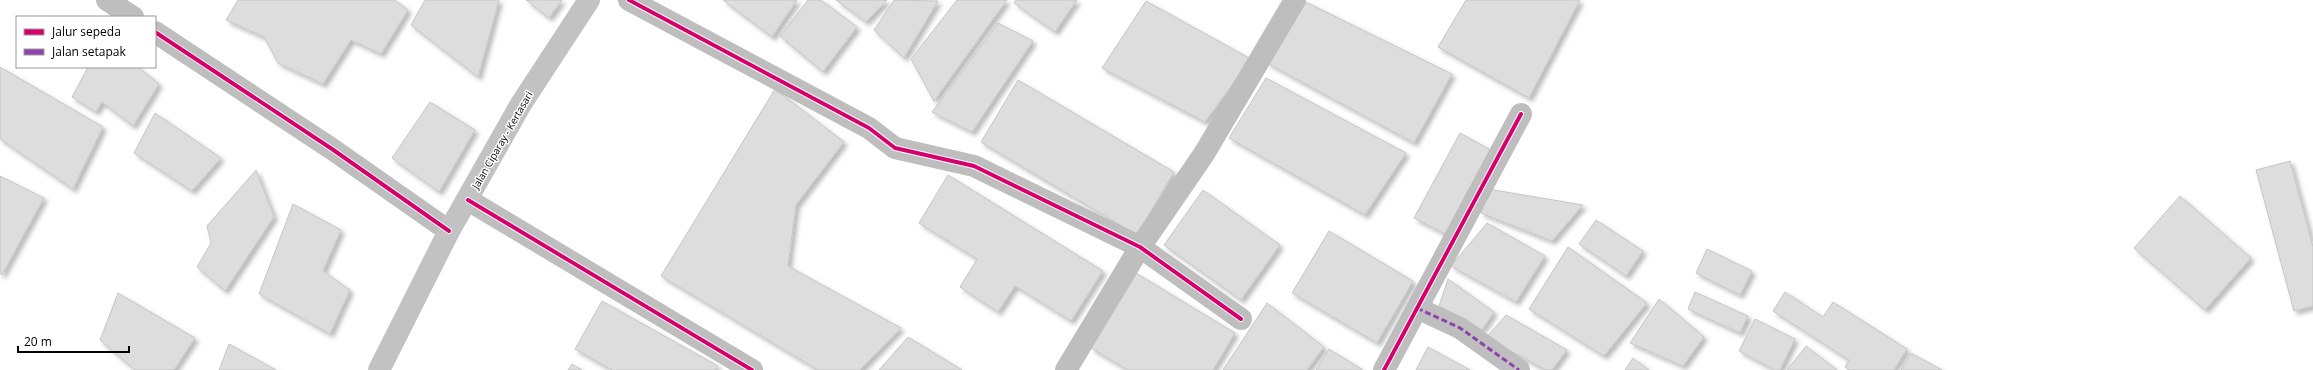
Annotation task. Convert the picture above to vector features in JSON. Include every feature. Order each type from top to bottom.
[{"type":"main road","name":"Jalan Ciparay - Kertasari","points":[[379,370],[449,231],[522,104],[589,0]]},
{"type":"street","points":[[107,0],[131,16]]},
{"type":"street","points":[[629,0],[869,128],[895,148],[974,166],[1140,247],[1241,319]]},
{"type":"street","points":[[1066,370],[1140,247],[1204,154],[1295,0]]},
{"type":"street","points":[[156,33],[332,149],[449,231]]},
{"type":"street","points":[[1384,370],[1521,114]]},
{"type":"street","points":[[468,200],[752,370]]},
{"type":"street","points":[[1416,308],[1460,328],[1519,370]]},
{"type":"building","points":[[238,0],[395,0],[408,10],[381,54],[351,40],[323,84],[278,63],[264,37],[226,20]]},
{"type":"building","points":[[425,0],[499,0],[478,77],[411,25]]},
{"type":"building","points":[[526,0],[562,0],[549,18]]},
{"type":"building","points":[[723,0],[797,0],[772,37]]},
{"type":"building","points":[[808,0],[821,0],[857,27],[823,72],[780,36]]},
{"type":"building","points":[[836,0],[887,0],[866,22]]},
{"type":"building","points":[[894,0],[938,1],[904,58],[874,30]]},
{"type":"building","points":[[957,0],[1007,0],[934,101],[911,59]]},
{"type":"building","points":[[1016,0],[1077,0],[1055,32],[1014,3]]},
{"type":"building","points":[[1466,0],[1580,0],[1529,98],[1438,47]]},
{"type":"building","points":[[1146,1],[1251,59],[1205,122],[1102,68]]},
{"type":"building","points":[[1306,2],[1452,74],[1414,143],[1267,63]]},
{"type":"building","points":[[998,23],[1033,41],[972,132],[932,112]]},
{"type":"building","points":[[0,67],[103,127],[73,189],[0,139]]},
{"type":"building","points":[[87,68],[139,68],[159,84],[133,126],[102,102],[96,112],[72,97]]},
{"type":"building","points":[[1266,78],[1406,153],[1365,215],[1229,138]]},
{"type":"building","points":[[1018,80],[1174,172],[1137,235],[981,142]]},
{"type":"building","points":[[775,89],[844,142],[796,205],[788,266],[901,328],[860,370],[818,370],[661,276]]},
{"type":"building","points":[[430,102],[475,130],[439,192],[392,158]]},
{"type":"building","points":[[155,113],[221,158],[192,191],[134,153]]},
{"type":"building","points":[[1460,133],[1496,153],[1449,236],[1414,218]]},
{"type":"building","points":[[2290,161],[2313,247],[2313,306],[2294,311],[2256,170]]},
{"type":"building","points":[[256,170],[274,217],[225,291],[197,267],[211,243],[207,226]]},
{"type":"building","points":[[948,175],[1103,271],[1071,321],[1015,286],[998,312],[960,287],[977,259],[919,223]]},
{"type":"building","points":[[0,176],[44,198],[2,275],[0,273]]},
{"type":"building","points":[[1488,189],[1583,205],[1552,241],[1481,213]]},
{"type":"building","points":[[1203,190],[1280,245],[1241,300],[1164,245]]},
{"type":"building","points":[[2180,196],[2251,258],[2205,310],[2134,248]]},
{"type":"building","points":[[293,204],[341,230],[323,271],[350,290],[330,334],[259,294]]},
{"type":"building","points":[[1596,220],[1643,251],[1626,276],[1579,244]]},
{"type":"building","points":[[1487,223],[1545,256],[1516,302],[1451,266]]},
{"type":"building","points":[[1329,231],[1413,281],[1377,343],[1292,293]]},
{"type":"building","points":[[1568,247],[1647,303],[1604,356],[1529,309]]},
{"type":"building","points":[[1707,249],[1752,271],[1740,295],[1696,273]]},
{"type":"building","points":[[1136,273],[1235,333],[1213,370],[1128,370],[1091,348]]},
{"type":"building","points":[[1448,279],[1494,312],[1482,330],[1439,306]]},
{"type":"building","points":[[1695,292],[1748,316],[1740,333],[1688,309]]},
{"type":"building","points":[[1785,292],[1823,317],[1833,302],[1907,349],[1894,370],[1849,370],[1845,367],[1849,360],[1773,311]]},
{"type":"building","points":[[118,293],[195,338],[174,370],[135,370],[100,340]]},
{"type":"building","points":[[1659,299],[1704,337],[1683,366],[1630,343]]},
{"type":"building","points":[[602,301],[718,366],[715,370],[612,370],[575,349]]},
{"type":"building","points":[[1267,303],[1324,347],[1307,370],[1223,370]]},
{"type":"building","points":[[1506,315],[1567,350],[1552,370],[1546,370],[1486,338]]},
{"type":"building","points":[[1755,319],[1795,339],[1780,370],[1775,370],[1739,351]]},
{"type":"building","points":[[908,337],[962,370],[879,370]]},
{"type":"building","points":[[229,344],[276,370],[219,370]]},
{"type":"building","points":[[1806,346],[1837,370],[1787,370]]},
{"type":"building","points":[[1428,347],[1470,370],[1416,370]]},
{"type":"building","points":[[1329,349],[1363,370],[1316,370]]},
{"type":"building","points":[[1911,353],[1942,370],[1901,370]]},
{"type":"building","points":[[1633,358],[1649,370],[1625,370]]},
{"type":"building","points":[[572,364],[582,370],[568,370]]},
{"type":"marked path","points":[[1417,308],[1460,328],[1519,370]]},
{"type":"cycle path","points":[[629,0],[869,128],[895,148],[974,166],[1140,247],[1241,319]]},
{"type":"cycle path","points":[[156,33],[332,149],[449,231]]},
{"type":"cycle path","points":[[1384,370],[1521,114]]},
{"type":"cycle path","points":[[468,200],[752,370]]}]
